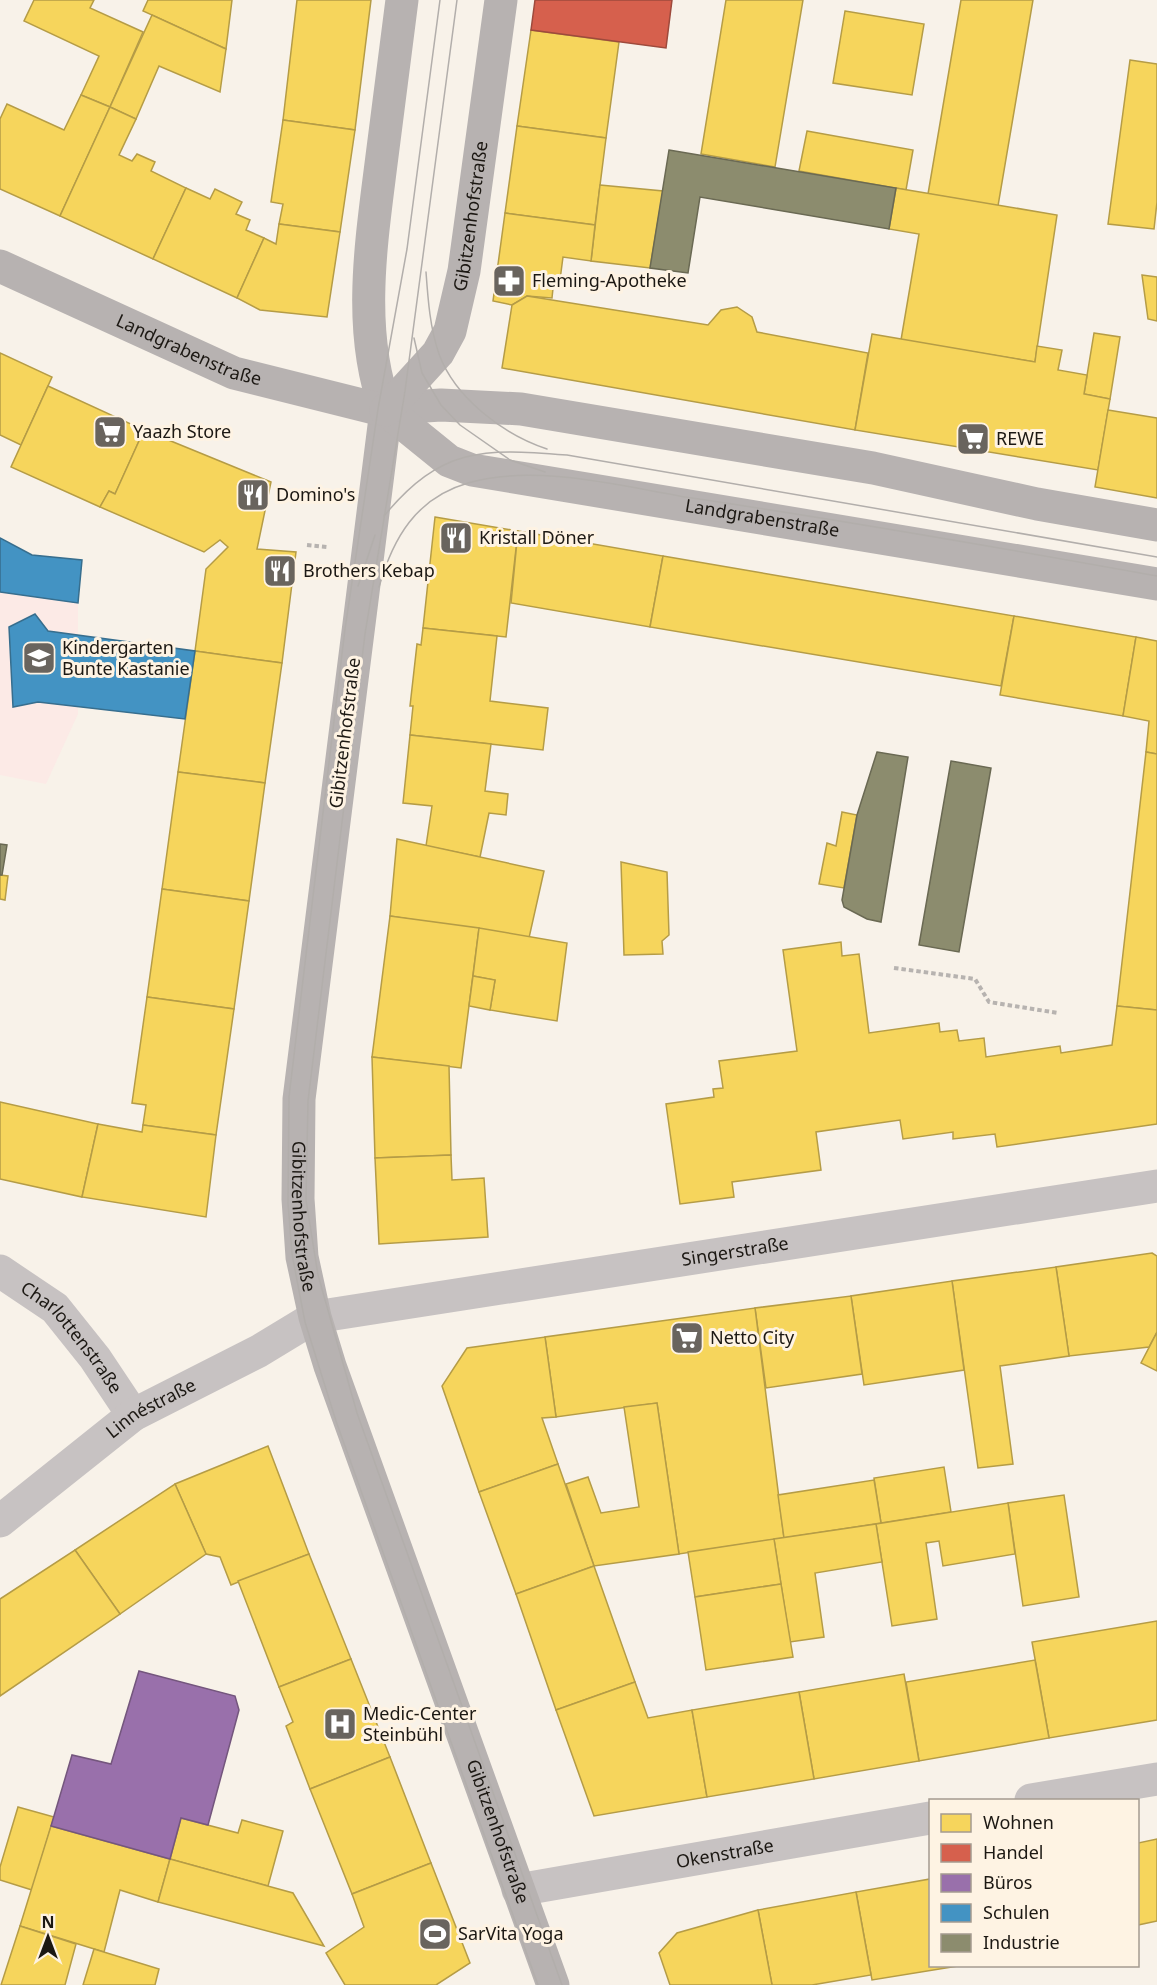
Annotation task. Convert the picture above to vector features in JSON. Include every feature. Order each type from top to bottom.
[{"type":"main road","name":"Gibitzenhofstraße","points":[[402,0],[370,267],[369,301],[372,348],[386,410],[299,1099],[299,1228],[302,1257],[315,1317],[346,1416],[551,1984]]},
{"type":"main road","name":"Gibitzenhofstraße","points":[[386,410],[438,353],[450,331],[464,271],[501,0]]},
{"type":"main road","name":"Landgrabenstraße","points":[[0,266],[234,373],[291,389],[386,410],[441,405],[531,411],[873,468],[1037,504],[1157,525]]},
{"type":"main road","name":"Landgrabenstraße","points":[[386,410],[449,461],[472,470],[1157,584]]},
{"type":"street","name":"Singerstraße","points":[[315,1317],[1157,1186]]},
{"type":"street","name":"Charlottenstraße","points":[[0,1271],[55,1308],[95,1358],[133,1415]]},
{"type":"street","name":"Linnéstraße","points":[[0,1521],[133,1415],[259,1350],[315,1317]]},
{"type":"street","points":[[1037,1799],[1157,1779]]},
{"type":"street","name":"Okenstraße","points":[[518,1890],[929,1818]]},
{"type":"path","points":[[894,968],[975,979],[989,1002],[1058,1013]]},
{"type":"shaded area","name":"Kindergarten Bunte Kastanie","points":[[0,592],[78,603],[78,714],[46,784],[0,775]]},
{"type":"building: Wohnen","points":[[34,0],[94,0],[90,8],[143,32],[110,107],[81,95],[99,56],[24,21]]},
{"type":"building: Wohnen","points":[[148,0],[232,0],[226,49],[143,11]]},
{"type":"building: Wohnen","points":[[297,0],[371,0],[355,130],[283,120]]},
{"type":"building: Wohnen","points":[[726,0],[803,0],[775,167],[701,154]]},
{"type":"building: Wohnen","points":[[961,0],[1033,0],[998,206],[928,194]]},
{"type":"building: Wohnen","points":[[845,11],[924,24],[912,95],[833,83]]},
{"type":"building: Wohnen","points":[[152,15],[226,49],[220,92],[159,66],[136,119],[110,107]]},
{"type":"building: Wohnen","points":[[531,30],[619,42],[606,138],[517,126]]},
{"type":"building: Wohnen","points":[[1130,60],[1157,64],[1157,202],[1154,229],[1108,224]]},
{"type":"building: Wohnen","points":[[81,95],[110,107],[60,216],[0,189],[0,119],[7,104],[64,130]]},
{"type":"building: Wohnen","points":[[110,107],[136,119],[119,155],[132,161],[137,154],[155,162],[151,171],[186,188],[153,259],[60,216]]},
{"type":"building: Wohnen","points":[[283,120],[355,130],[340,232],[279,224],[283,204],[271,202]]},
{"type":"building: Wohnen","points":[[517,126],[606,138],[595,225],[505,213]]},
{"type":"building: Wohnen","points":[[807,131],[913,150],[906,190],[799,171]]},
{"type":"building: Wohnen","points":[[600,185],[663,191],[650,268],[591,261]]},
{"type":"building: Wohnen","points":[[186,188],[210,199],[215,189],[242,202],[236,214],[250,220],[246,230],[264,238],[237,298],[153,259]]},
{"type":"building: Wohnen","points":[[896,188],[1057,215],[1035,362],[901,340],[919,234],[889,229]]},
{"type":"building: Wohnen","points":[[505,213],[595,225],[591,261],[563,257],[560,280],[554,279],[552,298],[527,296],[512,305],[493,301]]},
{"type":"building: Wohnen","points":[[279,224],[340,232],[327,317],[260,310],[237,298],[264,238],[276,244]]},
{"type":"building: Wohnen","points":[[1142,275],[1157,277],[1157,321],[1148,319]]},
{"type":"building: Wohnen","points":[[527,296],[708,325],[721,310],[737,307],[752,317],[757,332],[868,353],[855,430],[502,368],[512,305]]},
{"type":"building: Wohnen","points":[[1094,333],[1120,337],[1110,399],[1084,394]]},
{"type":"building: Wohnen","points":[[872,334],[1035,362],[1037,346],[1062,350],[1058,370],[1087,375],[1084,394],[1110,399],[1098,470],[855,430]]},
{"type":"building: Wohnen","points":[[0,353],[52,377],[21,445],[0,435]]},
{"type":"building: Wohnen","points":[[48,386],[144,430],[115,494],[109,491],[100,507],[11,467]]},
{"type":"building: Wohnen","points":[[1108,410],[1157,418],[1157,498],[1095,487]]},
{"type":"building: Wohnen","points":[[144,430],[271,482],[257,549],[296,552],[282,663],[195,651],[206,569],[228,547],[220,540],[204,552],[100,507],[109,491],[115,494]]},
{"type":"building: Wohnen","points":[[435,517],[518,531],[506,637],[423,628]]},
{"type":"building: Wohnen","points":[[518,531],[663,556],[650,627],[511,603]]},
{"type":"building: Wohnen","points":[[663,556],[1014,616],[1001,686],[650,627]]},
{"type":"building: Wohnen","points":[[1014,616],[1136,637],[1123,716],[1000,695]]},
{"type":"building: Wohnen","points":[[423,628],[497,636],[490,701],[548,708],[543,750],[410,735],[413,706],[410,706],[417,644],[421,645]]},
{"type":"building: Wohnen","points":[[1136,637],[1157,641],[1157,754],[1146,752],[1149,721],[1123,716]]},
{"type":"building: Wohnen","points":[[195,651],[282,663],[265,783],[178,772]]},
{"type":"building: Wohnen","points":[[410,735],[491,744],[485,791],[508,794],[506,815],[489,813],[480,857],[426,846],[432,806],[403,803]]},
{"type":"building: Wohnen","points":[[1146,752],[1157,754],[1157,1010],[1117,1006]]},
{"type":"building: Wohnen","points":[[178,772],[265,783],[249,901],[162,889]]},
{"type":"building: Wohnen","points":[[842,812],[857,815],[844,888],[819,884],[827,843],[836,846]]},
{"type":"building: Wohnen","points":[[397,839],[544,871],[529,938],[390,916]]},
{"type":"building: Wohnen","points":[[621,862],[667,872],[669,935],[662,941],[663,954],[624,955]]},
{"type":"building: Wohnen","points":[[0,875],[8,876],[5,900],[0,899]]},
{"type":"building: Wohnen","points":[[162,889],[249,901],[234,1009],[147,997]]},
{"type":"building: Wohnen","points":[[390,916],[479,928],[461,1068],[372,1057]]},
{"type":"building: Wohnen","points":[[479,928],[567,943],[557,1021],[490,1010],[495,980],[473,976]]},
{"type":"building: Wohnen","points":[[841,942],[842,956],[859,954],[869,1033],[939,1023],[940,1032],[957,1030],[959,1041],[984,1038],[986,1057],[1060,1046],[1061,1053],[1112,1045],[1117,1006],[1157,1010],[1157,1124],[997,1147],[995,1134],[953,1139],[953,1132],[903,1139],[900,1120],[816,1132],[821,1170],[732,1182],[734,1197],[680,1204],[666,1104],[714,1097],[713,1089],[723,1088],[719,1061],[797,1051],[783,950]]},
{"type":"building: Wohnen","points":[[473,976],[495,980],[490,1010],[469,1006]]},
{"type":"building: Wohnen","points":[[147,997],[234,1009],[216,1135],[143,1125],[146,1105],[132,1103]]},
{"type":"building: Wohnen","points":[[372,1057],[449,1066],[451,1155],[375,1158]]},
{"type":"building: Wohnen","points":[[0,1102],[98,1124],[82,1197],[0,1179]]},
{"type":"building: Wohnen","points":[[98,1124],[142,1132],[143,1125],[216,1135],[206,1217],[82,1197]]},
{"type":"building: Wohnen","points":[[451,1155],[452,1180],[484,1178],[488,1237],[379,1244],[375,1158]]},
{"type":"building: Wohnen","points":[[1152,1253],[1157,1256],[1157,1332],[1149,1347],[1069,1356],[1056,1267]]},
{"type":"building: Wohnen","points":[[1056,1267],[1069,1356],[1000,1366],[1013,1464],[978,1468],[952,1281]]},
{"type":"building: Wohnen","points":[[952,1281],[964,1370],[864,1385],[851,1296]]},
{"type":"building: Wohnen","points":[[851,1296],[862,1374],[766,1388],[755,1308]]},
{"type":"building: Wohnen","points":[[755,1308],[784,1538],[679,1554],[657,1403],[556,1417],[545,1337]]},
{"type":"building: Wohnen","points":[[1157,1332],[1157,1371],[1141,1363]]},
{"type":"building: Wohnen","points":[[545,1337],[556,1417],[542,1418],[558,1464],[479,1492],[442,1386],[467,1348]]},
{"type":"building: Wohnen","points":[[657,1403],[679,1554],[594,1566],[566,1484],[588,1477],[601,1513],[639,1507],[624,1407]]},
{"type":"building: Wohnen","points":[[268,1446],[309,1554],[231,1585],[220,1557],[206,1554],[175,1484]]},
{"type":"building: Wohnen","points":[[558,1464],[594,1566],[516,1594],[479,1492]]},
{"type":"building: Wohnen","points":[[944,1467],[951,1512],[881,1523],[874,1478]]},
{"type":"building: Wohnen","points":[[874,1480],[881,1523],[784,1538],[778,1495]]},
{"type":"building: Wohnen","points":[[175,1484],[206,1554],[120,1614],[75,1550]]},
{"type":"building: Wohnen","points":[[1064,1495],[1079,1597],[1023,1606],[1008,1503]]},
{"type":"building: Wohnen","points":[[1008,1503],[1015,1554],[943,1566],[939,1541],[926,1543],[937,1619],[892,1626],[876,1524]]},
{"type":"building: Wohnen","points":[[876,1524],[882,1562],[815,1573],[824,1637],[790,1642],[774,1539]]},
{"type":"building: Wohnen","points":[[774,1539],[781,1584],[695,1597],[688,1552]]},
{"type":"building: Wohnen","points":[[75,1550],[120,1614],[0,1696],[0,1599]]},
{"type":"building: Wohnen","points":[[309,1554],[351,1659],[279,1687],[238,1581]]},
{"type":"building: Wohnen","points":[[594,1566],[635,1682],[556,1710],[516,1594]]},
{"type":"building: Wohnen","points":[[781,1584],[793,1657],[706,1670],[695,1597]]},
{"type":"building: Wohnen","points":[[1157,1621],[1157,1720],[1049,1738],[1032,1642]]},
{"type":"building: Wohnen","points":[[351,1659],[390,1757],[310,1789],[286,1726],[293,1722],[279,1687]]},
{"type":"building: Wohnen","points":[[1035,1660],[1049,1738],[919,1761],[906,1682]]},
{"type":"building: Wohnen","points":[[904,1674],[919,1761],[814,1779],[799,1692]]},
{"type":"building: Wohnen","points":[[635,1682],[648,1718],[692,1710],[707,1797],[594,1816],[556,1710]]},
{"type":"building: Wohnen","points":[[799,1692],[814,1779],[707,1797],[692,1710]]},
{"type":"building: Wohnen","points":[[390,1757],[431,1863],[352,1894],[310,1789]]},
{"type":"building: Wohnen","points":[[18,1807],[54,1817],[32,1890],[0,1880],[0,1867]]},
{"type":"building: Wohnen","points":[[181,1818],[238,1833],[242,1820],[283,1831],[268,1886],[170,1859]]},
{"type":"building: Wohnen","points":[[51,1826],[170,1859],[158,1902],[120,1890],[104,1952],[20,1926]]},
{"type":"building: Wohnen","points":[[1157,1839],[1157,1921],[1139,1925],[1139,1843]]},
{"type":"building: Wohnen","points":[[170,1859],[293,1893],[324,1946],[158,1902]]},
{"type":"building: Wohnen","points":[[431,1863],[470,1963],[436,1985],[345,1985],[326,1953],[364,1927],[352,1894]]},
{"type":"building: Wohnen","points":[[929,1879],[929,1967],[952,1967],[872,1980],[856,1892]]},
{"type":"building: Wohnen","points":[[856,1892],[871,1975],[812,1985],[772,1985],[758,1910]]},
{"type":"building: Wohnen","points":[[758,1910],[772,1985],[670,1985],[659,1953],[677,1933]]},
{"type":"building: Wohnen","points":[[20,1926],[76,1944],[65,1985],[1,1985]]},
{"type":"building: Wohnen","points":[[94,1949],[159,1969],[155,1985],[83,1985]]},
{"type":"building: Handel","points":[[535,0],[672,0],[666,48],[531,30]]},
{"type":"building: Büros","points":[[139,1671],[235,1696],[239,1710],[208,1825],[181,1818],[170,1859],[51,1826],[72,1755],[111,1764]]},
{"type":"building: Schulen","points":[[0,538],[32,555],[82,560],[78,603],[0,592]]},
{"type":"building: Schulen","points":[[35,614],[48,631],[195,651],[185,719],[38,702],[13,707],[9,627]]},
{"type":"building: Industrie","points":[[669,150],[896,188],[889,229],[700,197],[688,273],[650,268]]},
{"type":"building: Industrie","points":[[877,752],[908,757],[881,922],[867,919],[844,907],[842,900],[857,815]]},
{"type":"building: Industrie","points":[[951,761],[991,768],[959,952],[919,945]]},
{"type":"building: Industrie","points":[[0,844],[7,845],[2,875],[0,875]]},
{"type":"tram line","points":[[440,0],[407,249],[378,409],[345,629],[289,1097],[288,1203],[292,1254],[305,1322],[336,1421],[538,1985]]},
{"type":"tram line","points":[[457,0],[405,391],[365,634],[308,1101],[306,1200],[318,1275],[357,1413],[562,1985]]},
{"type":"tram line","points":[[426,272],[433,334],[446,370],[469,400],[483,413],[514,434],[547,449]]},
{"type":"tram line","points":[[414,338],[422,373],[441,405],[460,425],[510,460],[545,472]]},
{"type":"tram line","points":[[384,516],[425,476],[445,465],[465,457],[487,453],[537,453],[567,455],[1157,557]]},
{"type":"tram line","points":[[379,587],[392,552],[409,522],[434,499],[468,483],[494,477],[522,475],[609,483],[1157,576]]},
{"type":"tram line","points":[[358,586],[375,535]]},
{"type":"place","name":"Fleming-Apotheke","points":[[509,281]]},
{"type":"place","name":"Yaazh Store","points":[[110,432]]},
{"type":"place","name":"REWE","points":[[973,439]]},
{"type":"place","name":"Domino's","points":[[253,495]]},
{"type":"place","name":"Kristall Döner","points":[[456,538]]},
{"type":"place","name":"Brothers Kebap","points":[[280,571]]},
{"type":"place","name":"Kindergarten Bunte Kastanie","points":[[39,658]]},
{"type":"place","name":"Netto City","points":[[687,1338]]},
{"type":"place","name":"Medic-Center Steinbühl","points":[[340,1724]]},
{"type":"place","name":"SarVita Yoga","points":[[435,1934]]}]
